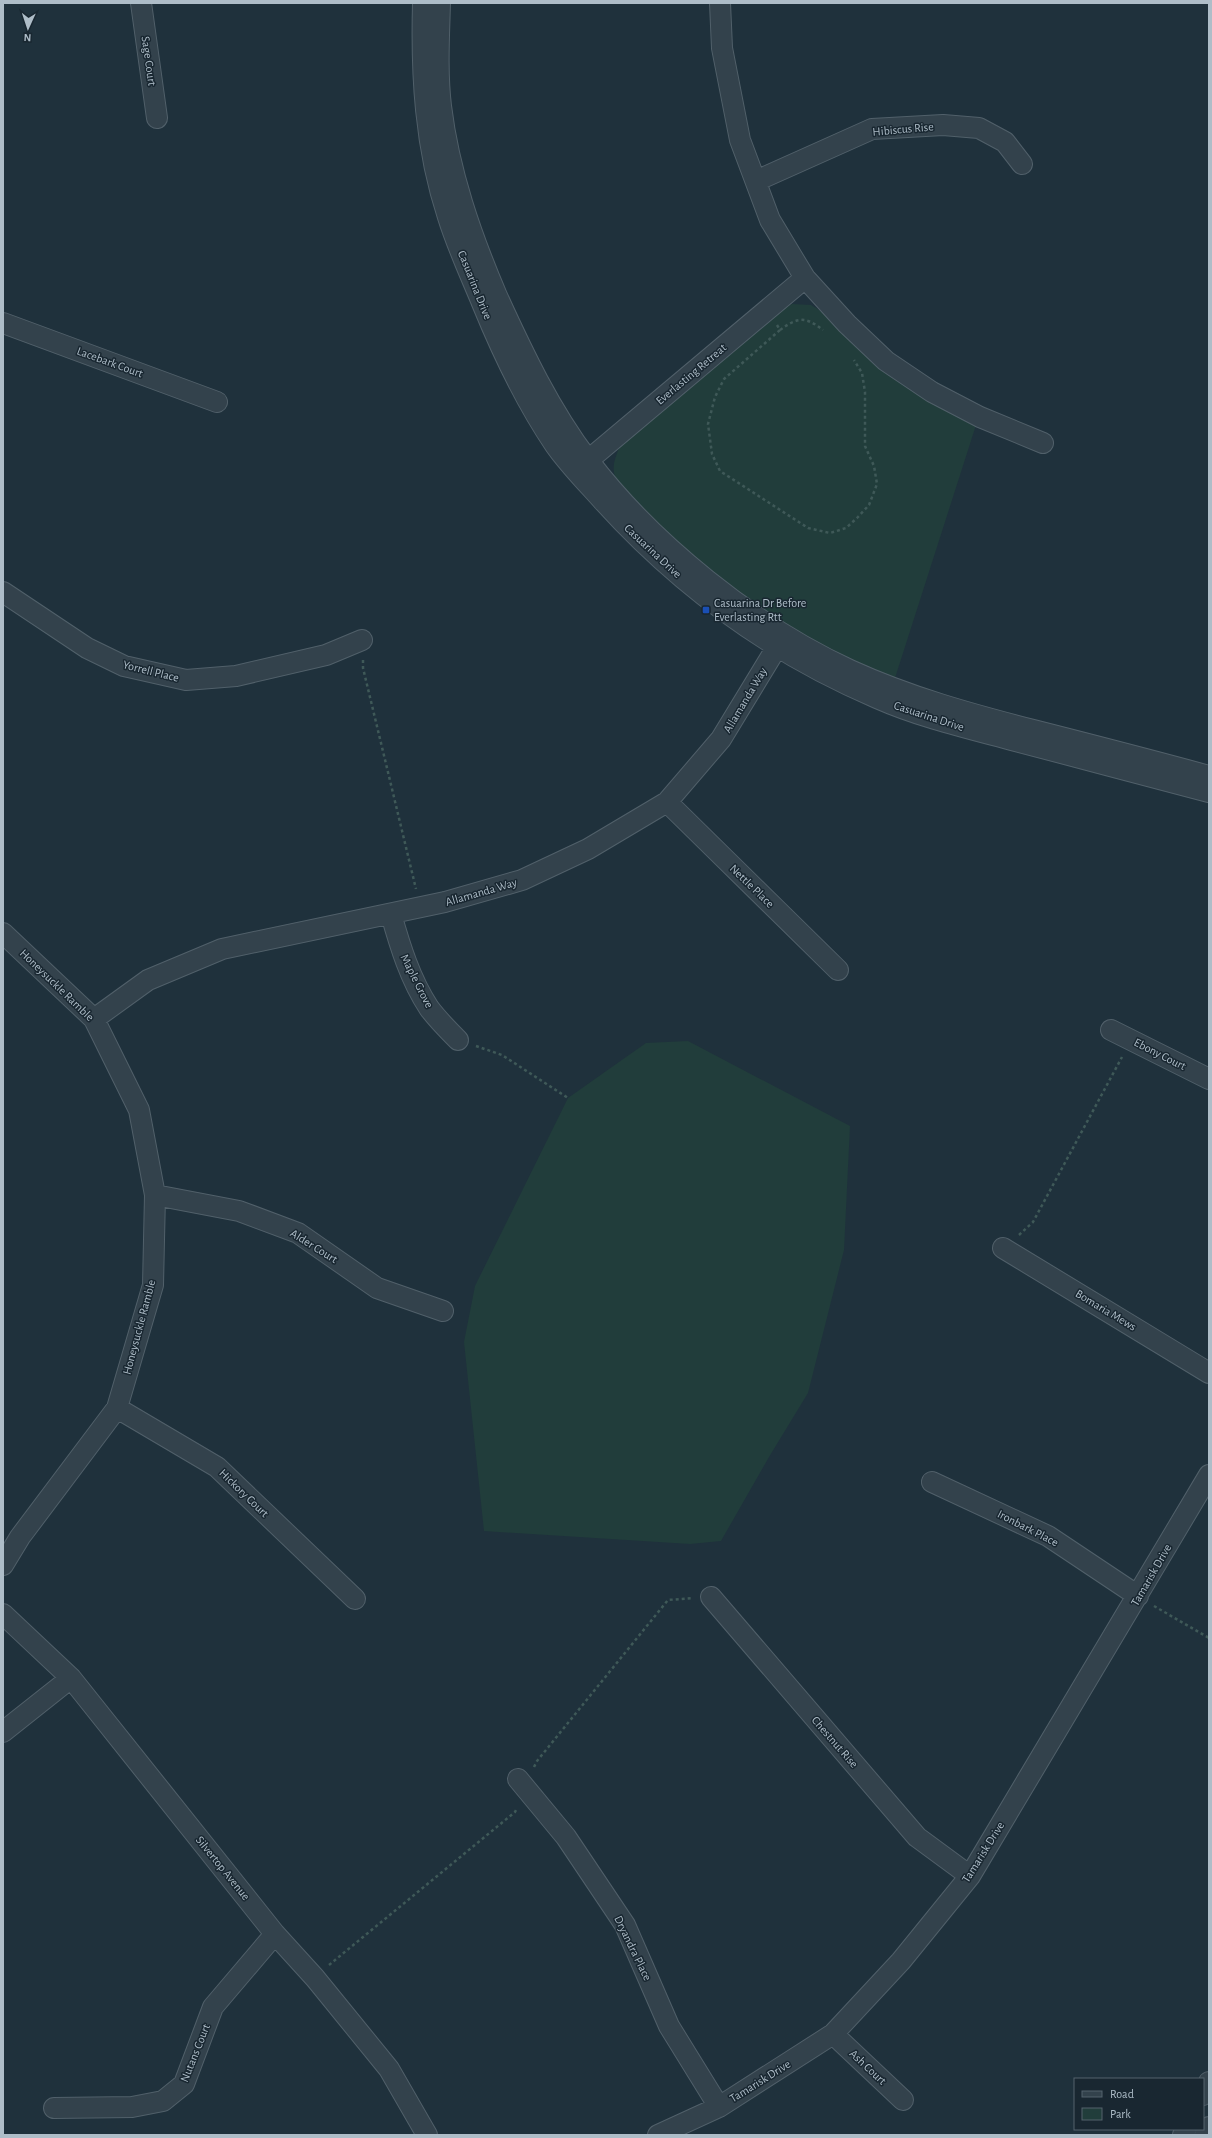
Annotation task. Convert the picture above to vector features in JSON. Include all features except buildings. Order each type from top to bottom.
[{"type":"street","name":"Sage Court","points":[[141,3],[157,118]]},
{"type":"street","name":"Casuarina Drive","points":[[423,3],[422,52],[429,135],[448,216],[508,363],[555,445],[582,465]]},
{"type":"street","name":"Casuarina Drive","points":[[440,3],[439,79],[441,106],[450,161],[478,251],[522,353],[557,414],[582,465],[633,534],[690,586],[780,641],[831,677],[872,696],[928,716],[1209,792]]},
{"type":"street","points":[[720,3],[722,48],[740,140],[770,220],[805,278],[847,324],[886,361],[932,392],[980,417],[1043,443]]},
{"type":"street","name":"Hibiscus Rise","points":[[756,181],[872,129],[943,125],[979,128],[1005,142],[1022,164]]},
{"type":"street","name":"Everlasting Retreat","points":[[582,465],[805,278]]},
{"type":"street","name":"Lacebark Court","points":[[3,323],[217,402]]},
{"type":"street","name":"Yorrell Place","points":[[3,592],[87,648],[118,663],[186,680],[236,676],[326,655],[362,640]]},
{"type":"street","name":"Casuarina Drive","points":[[780,641],[892,688],[946,706],[1209,776]]},
{"type":"street","name":"Allamanda Way","points":[[94,1019],[148,980],[222,949],[391,914],[522,880],[588,849],[667,802],[722,739],[780,641]]},
{"type":"street","name":"Nettle Place","points":[[667,802],[838,970]]},
{"type":"street","name":"Maple Grove","points":[[391,914],[403,954],[416,984],[430,1008],[458,1040]]},
{"type":"street","name":"Honeysuckle Ramble","points":[[3,933],[94,1019],[139,1110],[155,1195],[153,1285],[117,1408],[20,1537],[3,1565]]},
{"type":"street","name":"Ebony Court","points":[[1111,1030],[1209,1079]]},
{"type":"street","name":"Alder Court","points":[[155,1195],[239,1210],[298,1233],[377,1288],[443,1310]]},
{"type":"street","name":"Bomaria Mews","points":[[1003,1248],[1209,1373]]},
{"type":"street","name":"Hickory Court","points":[[117,1408],[217,1467],[355,1599]]},
{"type":"street","name":"Tamarisk Drive","points":[[658,2135],[719,2107],[833,2034],[901,1961],[970,1876],[1209,1475]]},
{"type":"street","name":"Ironbark Place","points":[[932,1482],[1048,1536],[1138,1596]]},
{"type":"street","name":"Chestnut Rise","points":[[711,1597],[917,1837],[970,1876]]},
{"type":"street","name":"Silvertop Avenue","points":[[3,1614],[71,1678],[275,1934],[315,1978],[389,2069],[427,2135]]},
{"type":"street","points":[[3,1732],[71,1678]]},
{"type":"street","name":"Dryandra Place","points":[[518,1779],[566,1837],[624,1925],[669,2026],[719,2107]]},
{"type":"street","name":"Nutans Court","points":[[54,2108],[132,2107],[163,2101],[184,2084],[213,2007],[275,1934]]},
{"type":"street","name":"Ash Court","points":[[833,2034],[903,2100]]},
{"type":"street","points":[[1205,2135],[1209,2126]]},
{"type":"path","points":[[768,310],[780,330]]},
{"type":"path","points":[[828,334],[811,320],[794,320],[780,330],[724,379],[715,397],[708,424],[712,454],[720,471],[808,528],[830,533],[846,528],[857,518],[869,505],[877,484],[874,466],[865,446],[865,392],[862,373],[849,355]]},
{"type":"path","points":[[362,640],[363,668],[421,907]]},
{"type":"path","points":[[458,1040],[502,1055],[568,1098]]},
{"type":"path","points":[[1003,1248],[1033,1222],[1131,1040]]},
{"type":"path","points":[[1138,1596],[1209,1638]]},
{"type":"green space","points":[[792,304],[811,305],[834,319],[977,422],[895,678],[845,658],[780,621],[723,582],[674,543],[616,480],[614,463],[620,446],[784,309]]},
{"type":"green space","points":[[688,1041],[850,1126],[844,1250],[808,1393],[721,1541],[690,1544],[484,1531],[464,1342],[475,1286],[568,1098],[646,1043]]},
{"type":"place","name":"Casuarina Dr Before Everlasting Rtt","points":[[706,610]]}]
